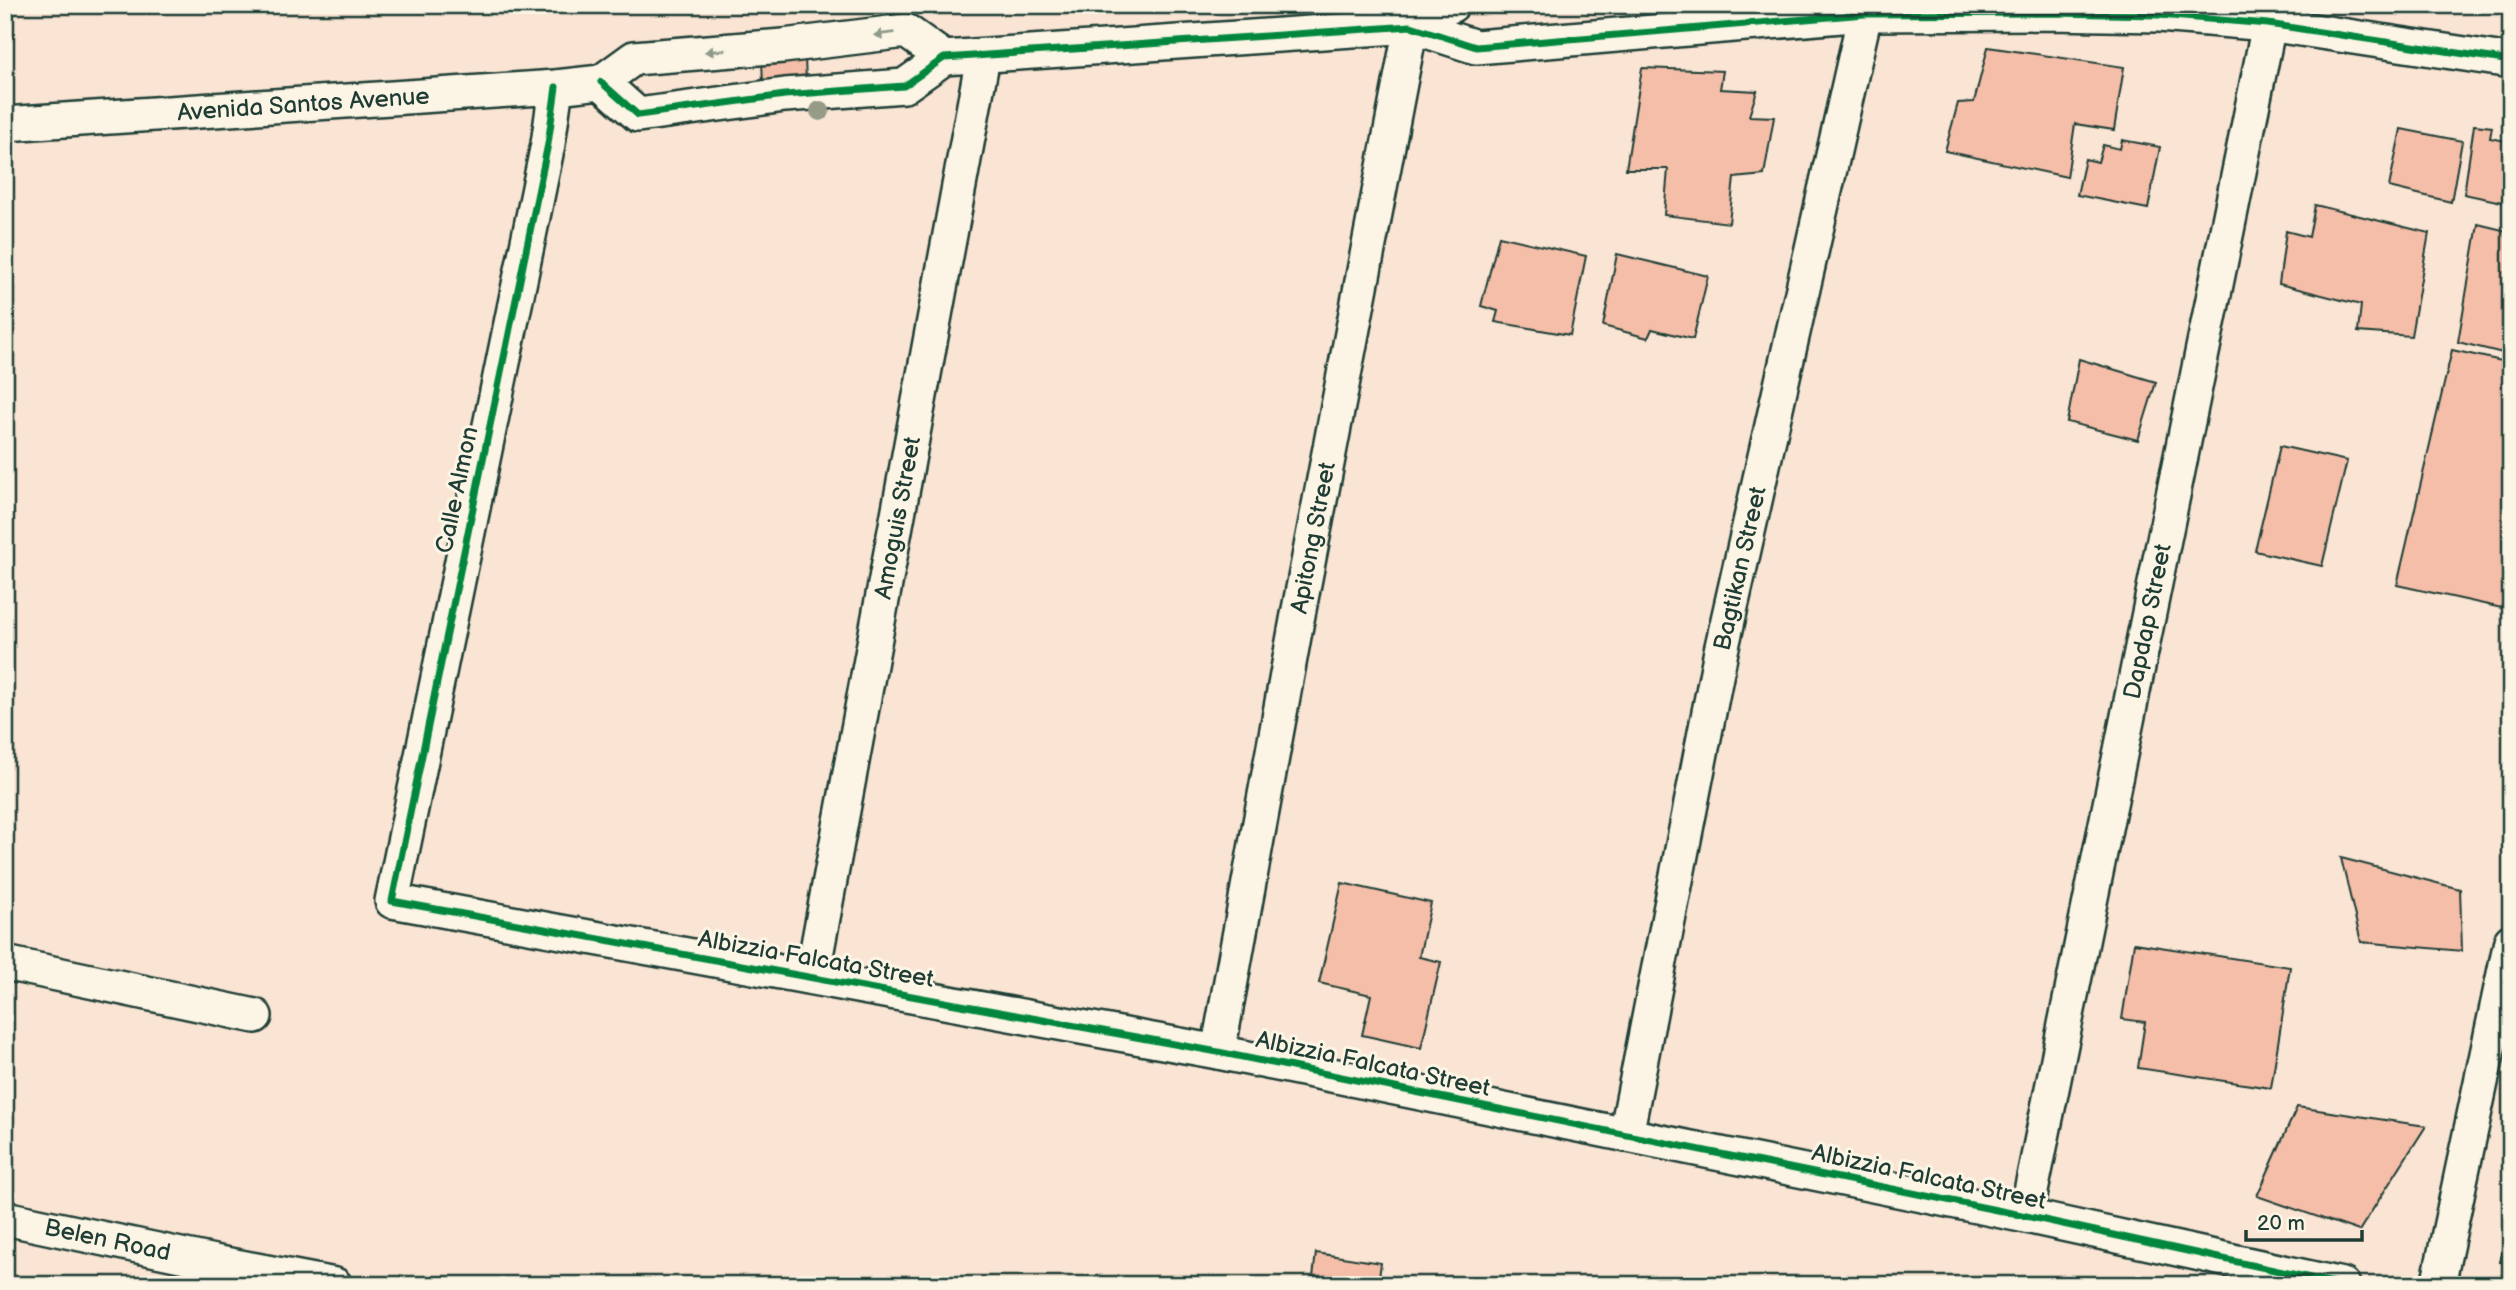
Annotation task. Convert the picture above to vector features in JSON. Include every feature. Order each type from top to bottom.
[{"type":"street","points":[[1411,26],[1452,5]]},
{"type":"street","points":[[601,82],[638,114],[785,95],[904,86],[944,58],[1411,26],[1476,47],[1866,10],[2270,15],[2511,61]]},
{"type":"street","name":"Bagtikan Street","points":[[1626,1136],[1721,651],[1866,10]]},
{"type":"street","name":"Dapdap Street","points":[[2026,1216],[2270,15]]},
{"type":"street","name":"Apitong Street","points":[[1218,1052],[1297,620],[1411,26]]},
{"type":"street","name":"Avenida Santos Avenue","points":[[5,124],[556,87],[601,82],[634,58],[783,46],[906,31],[944,58]]},
{"type":"street","name":"Amoguis Street","points":[[811,977],[983,57]]},
{"type":"street","name":"Calle Almon","points":[[392,901],[548,144],[556,87]]},
{"type":"street","name":"Albizzia Falcata Street","points":[[392,901],[1218,1052],[2026,1216],[2343,1285]]},
{"type":"street","points":[[2438,1285],[2511,941]]},
{"type":"street","points":[[5,963],[256,1016]]},
{"type":"street","name":"Belen Road","points":[[5,1219],[335,1285]]},
{"type":"building","points":[[1988,47],[2124,67],[2114,130],[2075,124],[2067,177],[1945,151],[1958,103],[1974,102]]},
{"type":"building","points":[[805,58],[806,81],[763,84],[762,61]]},
{"type":"building","points":[[1642,68],[1723,71],[1720,89],[1757,91],[1749,116],[1774,117],[1764,175],[1734,178],[1729,223],[1664,215],[1668,169],[1626,169]]},
{"type":"building","points":[[2474,125],[2492,127],[2490,138],[2511,142],[2511,204],[2464,194]]},
{"type":"building","points":[[2401,129],[2462,141],[2451,202],[2389,187]]},
{"type":"building","points":[[2122,140],[2160,147],[2148,209],[2077,195],[2085,159],[2098,162],[2103,145],[2120,149]]},
{"type":"building","points":[[2315,205],[2429,233],[2411,336],[2358,332],[2361,305],[2279,284],[2286,231],[2309,237]]},
{"type":"building","points":[[2478,224],[2511,232],[2511,355],[2458,342]]},
{"type":"building","points":[[1499,236],[1586,256],[1570,335],[1495,322],[1498,311],[1481,306]]},
{"type":"building","points":[[1617,254],[1708,276],[1693,339],[1652,329],[1648,338],[1603,326]]},
{"type":"building","points":[[2452,350],[2511,363],[2511,610],[2397,585]]},
{"type":"building","points":[[2079,359],[2156,382],[2138,440],[2067,422]]},
{"type":"building","points":[[2280,446],[2347,461],[2322,566],[2255,551]]},
{"type":"building","points":[[2341,858],[2460,889],[2462,951],[2361,942]]},
{"type":"building","points":[[1342,883],[1431,903],[1419,957],[1441,962],[1421,1048],[1362,1035],[1371,995],[1319,983]]},
{"type":"building","points":[[2134,943],[2290,967],[2271,1088],[2138,1068],[2145,1022],[2122,1019]]},
{"type":"building","points":[[2297,1107],[2426,1126],[2359,1231],[2257,1196]]},
{"type":"building","points":[[2511,1216],[2511,1264],[2500,1262]]},
{"type":"building","points":[[1316,1253],[1381,1263],[1378,1285],[1312,1285]]},
{"type":"cycle path","points":[[601,82],[638,115],[785,95],[904,86],[944,58],[1411,26],[1476,47],[1865,14],[2159,15],[2268,24],[2511,61]]},
{"type":"cycle path","points":[[556,87],[548,144],[392,901],[1218,1052],[2026,1216],[2343,1285]]}]
